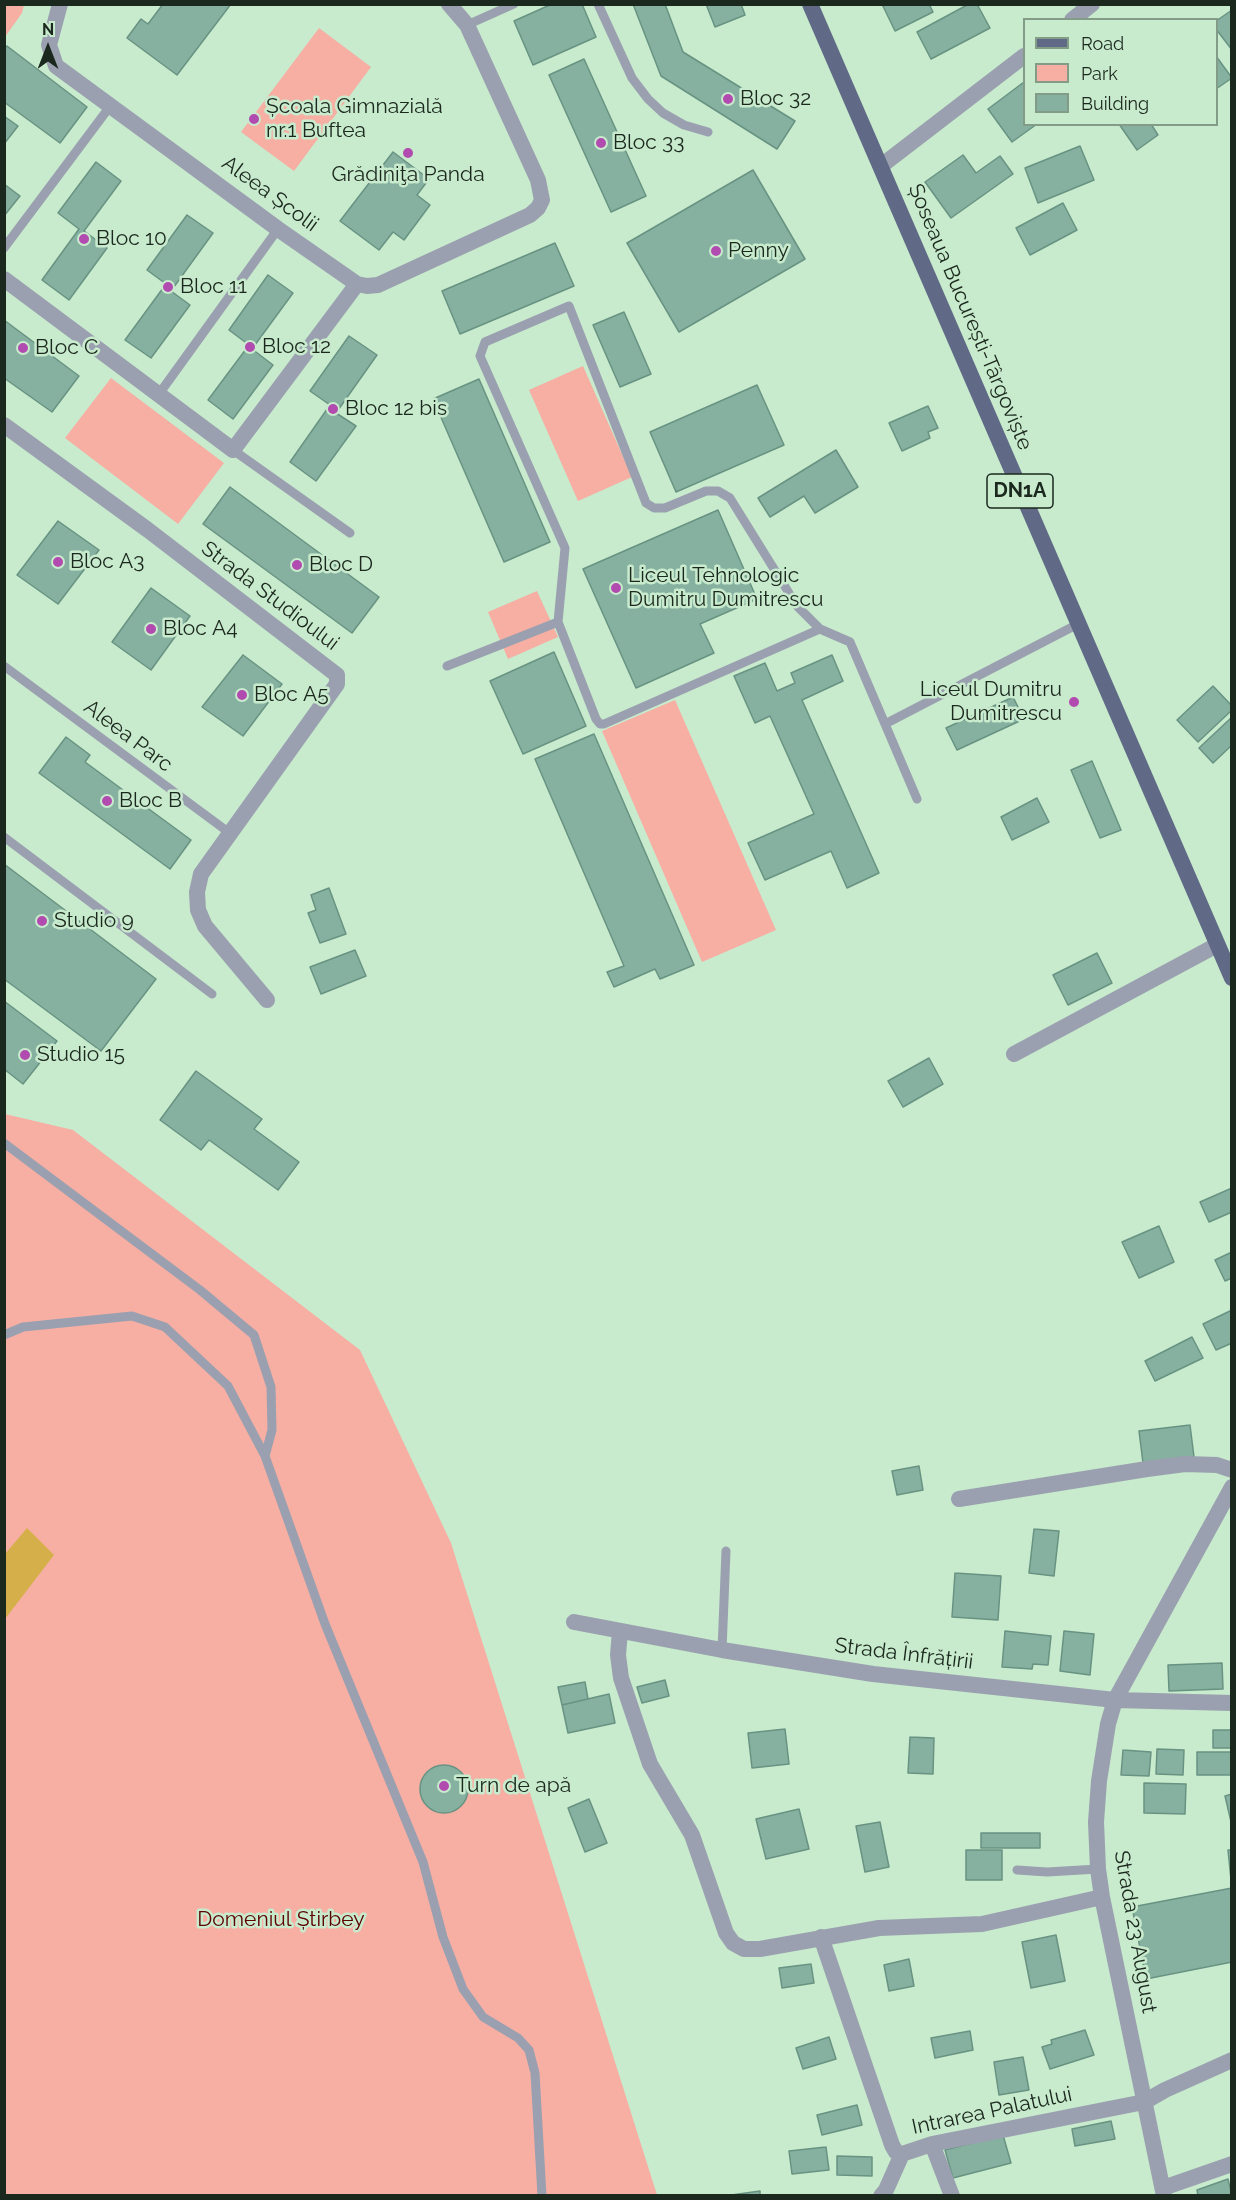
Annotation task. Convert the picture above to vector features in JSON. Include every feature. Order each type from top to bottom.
[{"type":"main road","name":"Șoseaua București-Târgoviște","points":[[810,4],[1232,978]]},
{"type":"street","name":"Aleea Școlii","points":[[60,4],[49,45],[56,66],[357,284]]},
{"type":"street","points":[[4,279],[233,450],[357,284],[378,285],[531,215],[542,200],[538,180],[467,25],[449,4]]},
{"type":"street","points":[[1074,18],[1092,4]]},
{"type":"street","points":[[881,166],[1023,57]]},
{"type":"street","name":"Strada Studioului","points":[[4,425],[148,530],[337,675],[338,684],[201,874],[197,892],[198,910],[205,926],[267,1000]]},
{"type":"street","points":[[1014,1054],[1217,945]]},
{"type":"street","points":[[959,1500],[1185,1464],[1217,1465],[1232,1470]]},
{"type":"street","name":"Strada 23 August","points":[[1164,2192],[1102,1898],[1096,1822],[1108,1724],[1115,1700],[1232,1487]]},
{"type":"street","name":"Strada Înfrățirii","points":[[574,1622],[722,1650],[873,1674],[1115,1700],[1232,1703]]},
{"type":"street","points":[[620,1631],[618,1655],[621,1678],[650,1764],[692,1835],[726,1933],[733,1943],[744,1949],[760,1949],[879,1928],[982,1924],[1102,1898]]},
{"type":"street","name":"Intrarea Palatului","points":[[821,1937],[892,2145],[896,2152],[902,2154],[932,2144],[1144,2102],[1232,2060]]},
{"type":"street","points":[[932,2144],[952,2196]]},
{"type":"street","points":[[881,2196],[902,2154]]},
{"type":"street","points":[[1164,2192],[1232,2164]]},
{"type":"lane","points":[[467,25],[514,4]]},
{"type":"lane","points":[[598,4],[628,71],[648,99],[663,113],[684,125],[708,132]]},
{"type":"lane","points":[[4,248],[111,105]]},
{"type":"lane","points":[[159,394],[278,229]]},
{"type":"lane","points":[[820,629],[600,724],[558,622],[565,548],[480,356],[485,342],[568,306],[646,503],[654,508],[665,508],[706,491],[718,491],[730,498],[797,606],[820,629],[850,642],[917,799]]},
{"type":"lane","points":[[233,450],[350,534]]},
{"type":"lane","points":[[447,666],[558,622]]},
{"type":"lane","points":[[885,724],[1078,624]]},
{"type":"lane","name":"Aleea Parc","points":[[4,666],[231,834]]},
{"type":"lane","points":[[4,837],[212,994]]},
{"type":"lane","points":[[4,1143],[200,1290],[254,1335],[271,1388],[272,1430],[265,1456]]},
{"type":"lane","points":[[4,1335],[23,1327],[132,1316],[165,1327],[228,1386],[265,1456],[325,1624],[423,1862],[443,1937],[463,1989],[483,2017],[518,2038],[529,2050],[535,2073],[542,2196]]},
{"type":"lane","points":[[722,1650],[726,1551]]},
{"type":"lane","points":[[1017,1870],[1047,1872],[1098,1869]]},
{"type":"green space","points":[[5,4],[24,5],[22,13],[5,37]]},
{"type":"green space","points":[[319,28],[371,67],[294,171],[241,132]]},
{"type":"green space","points":[[583,366],[632,477],[578,501],[529,390]]},
{"type":"green space","points":[[111,378],[224,463],[178,524],[65,438]]},
{"type":"green space","points":[[537,591],[558,637],[508,659],[488,612]]},
{"type":"green space","points":[[675,700],[776,930],[702,962],[602,731]]},
{"type":"green space","name":"Domeniul Știrbey","points":[[5,1114],[73,1130],[360,1350],[451,1543],[657,2195],[5,2196]]},
{"type":"shaded area","points":[[27,1528],[54,1555],[5,1619],[5,1554]]},
{"type":"building","points":[[163,4],[231,4],[177,75],[127,38],[141,19],[148,24]]},
{"type":"building","points":[[552,4],[582,4],[596,37],[533,65],[514,21]]},
{"type":"building","name":"Bloc 32","points":[[633,4],[665,4],[683,52],[795,121],[777,149],[661,76]]},
{"type":"building","points":[[706,4],[741,4],[745,15],[715,27]]},
{"type":"building","points":[[882,4],[929,4],[933,12],[895,31]]},
{"type":"building","points":[[969,4],[977,4],[990,28],[931,59],[917,32]]},
{"type":"building","points":[[1232,10],[1232,50],[1218,32],[1218,20]]},
{"type":"building","points":[[7,46],[87,107],[60,143],[4,102],[4,49]]},
{"type":"building","name":"Bloc 33","points":[[584,59],[646,196],[611,212],[549,75]]},
{"type":"building","points":[[1218,59],[1232,78],[1218,88]]},
{"type":"building","points":[[1023,83],[1023,126],[1034,126],[1012,142],[988,109]]},
{"type":"building","points":[[4,116],[18,126],[4,144]]},
{"type":"building","points":[[1120,126],[1152,126],[1158,135],[1137,150]]},
{"type":"building","points":[[1080,146],[1094,180],[1038,203],[1025,168]]},
{"type":"building","points":[[393,152],[429,179],[417,195],[430,205],[404,240],[393,232],[379,250],[340,221]]},
{"type":"building","points":[[963,155],[976,173],[1000,156],[1013,174],[951,218],[925,182]]},
{"type":"building","name":"Bloc 10","points":[[96,162],[121,181],[84,231],[107,248],[69,300],[42,280],[79,229],[58,213]]},
{"type":"building","name":"Penny","points":[[753,170],[805,259],[679,332],[627,243]]},
{"type":"building","points":[[4,184],[20,196],[4,216]]},
{"type":"building","points":[[1063,203],[1077,230],[1030,255],[1016,228]]},
{"type":"building","name":"Bloc 11","points":[[187,215],[213,233],[171,291],[190,305],[151,358],[125,340],[166,284],[147,270]]},
{"type":"building","points":[[555,243],[574,286],[460,334],[442,291]]},
{"type":"building","name":"Bloc 12","points":[[268,275],[293,293],[252,349],[273,365],[233,419],[208,400],[249,345],[229,330]]},
{"type":"building","points":[[624,312],[651,374],[620,387],[593,325]]},
{"type":"building","name":"Bloc C","points":[[4,320],[79,376],[52,412],[4,378]]},
{"type":"building","name":"Bloc 12 bis","points":[[349,336],[377,355],[336,413],[356,426],[316,481],[290,462],[330,405],[310,391]]},
{"type":"building","points":[[479,379],[550,542],[504,562],[433,399]]},
{"type":"building","points":[[757,385],[784,445],[676,492],[650,432]]},
{"type":"building","points":[[928,406],[938,428],[928,432],[930,438],[902,451],[889,423]]},
{"type":"building","points":[[836,450],[858,487],[815,513],[804,496],[770,517],[758,498]]},
{"type":"building","name":"Bloc D","points":[[230,487],[379,597],[352,633],[203,524]]},
{"type":"building","points":[[718,510],[757,599],[700,624],[714,653],[636,688],[583,569]]},
{"type":"building","name":"Bloc A3","points":[[58,521],[99,550],[58,604],[17,575]]},
{"type":"building","name":"Bloc A4","points":[[151,588],[190,616],[151,670],[112,642]]},
{"type":"building","points":[[554,652],[586,726],[523,754],[490,681]]},
{"type":"building","name":"Bloc A5","points":[[243,655],[282,684],[243,736],[202,707]]},
{"type":"building","points":[[832,655],[843,681],[802,700],[879,873],[847,888],[831,851],[765,880],[748,843],[814,814],[770,716],[755,723],[734,676],[765,663],[777,691],[795,683],[791,673]]},
{"type":"building","points":[[1213,686],[1232,706],[1232,710],[1198,742],[1177,720]]},
{"type":"building","points":[[1013,697],[1024,719],[957,750],[946,728]]},
{"type":"building","points":[[1232,717],[1232,745],[1213,763],[1199,748]]},
{"type":"building","points":[[594,734],[694,965],[660,979],[655,969],[614,987],[607,972],[624,966],[535,759]]},
{"type":"building","name":"Bloc B","points":[[66,737],[90,755],[85,762],[191,840],[170,869],[39,773]]},
{"type":"building","points":[[1092,761],[1121,830],[1100,838],[1071,770]]},
{"type":"building","points":[[1037,798],[1049,822],[1012,840],[1001,817]]},
{"type":"building","name":"Studio 9","points":[[4,864],[156,979],[101,1051],[4,979]]},
{"type":"building","points":[[329,888],[346,934],[320,943],[308,913],[316,910],[311,895]]},
{"type":"building","points":[[355,950],[366,976],[321,994],[310,967]]},
{"type":"building","points":[[1097,953],[1112,983],[1068,1005],[1053,975]]},
{"type":"building","name":"Studio 15","points":[[4,1001],[57,1041],[23,1084],[4,1069]]},
{"type":"building","points":[[929,1058],[943,1084],[903,1107],[888,1081]]},
{"type":"building","points":[[196,1071],[262,1119],[254,1129],[299,1162],[278,1190],[209,1140],[201,1150],[160,1120]]},
{"type":"building","points":[[1232,1188],[1232,1212],[1209,1222],[1200,1202]]},
{"type":"building","points":[[1159,1226],[1174,1262],[1139,1278],[1122,1242]]},
{"type":"building","points":[[1232,1252],[1232,1278],[1225,1281],[1215,1260]]},
{"type":"building","points":[[1232,1310],[1232,1343],[1216,1350],[1203,1324]]},
{"type":"building","points":[[1192,1337],[1203,1358],[1155,1381],[1145,1361]]},
{"type":"building","points":[[1190,1425],[1194,1457],[1143,1463],[1139,1431]]},
{"type":"building","points":[[919,1466],[923,1490],[897,1495],[892,1471]]},
{"type":"building","points":[[1034,1529],[1059,1531],[1054,1576],[1029,1573]]},
{"type":"building","points":[[955,1573],[1001,1576],[998,1620],[952,1617]]},
{"type":"building","points":[[1005,1631],[1051,1636],[1048,1665],[1033,1664],[1032,1669],[1002,1667]]},
{"type":"building","points":[[1064,1631],[1094,1634],[1090,1675],[1060,1671]]},
{"type":"building","points":[[1222,1663],[1223,1689],[1169,1691],[1168,1665]]},
{"type":"building","points":[[665,1680],[669,1696],[642,1703],[637,1687]]},
{"type":"building","points":[[585,1682],[588,1699],[562,1705],[558,1687]]},
{"type":"building","points":[[609,1694],[615,1723],[568,1733],[562,1705]]},
{"type":"building","points":[[785,1729],[789,1764],[752,1768],[748,1733]]},
{"type":"building","points":[[1213,1730],[1232,1730],[1232,1748],[1213,1748]]},
{"type":"building","points":[[910,1737],[934,1738],[933,1774],[908,1773]]},
{"type":"building","points":[[1157,1749],[1184,1750],[1183,1775],[1156,1774]]},
{"type":"building","points":[[1123,1750],[1151,1752],[1149,1776],[1121,1775]]},
{"type":"building","points":[[1197,1752],[1232,1752],[1232,1775],[1197,1775]]},
{"type":"building","name":"Turn de apă","points":[[444,1765],[461,1772],[468,1789],[461,1806],[444,1813],[427,1806],[420,1789],[427,1772]]},
{"type":"building","points":[[1144,1783],[1186,1784],[1185,1814],[1144,1813]]},
{"type":"building","points":[[1232,1794],[1232,1826],[1225,1796]]},
{"type":"building","points":[[589,1799],[607,1843],[585,1852],[568,1808]]},
{"type":"building","points":[[799,1809],[809,1849],[766,1859],[756,1819]]},
{"type":"building","points":[[880,1822],[889,1867],[865,1872],[856,1826]]},
{"type":"building","points":[[981,1833],[1040,1833],[1040,1848],[981,1848]]},
{"type":"building","points":[[966,1850],[1002,1850],[1002,1880],[966,1880]]},
{"type":"building","points":[[1228,1850],[1232,1850],[1232,1880],[1231,1880]]},
{"type":"building","points":[[1232,1888],[1232,1962],[1146,1979],[1132,1907]]},
{"type":"building","points":[[1056,1935],[1065,1981],[1031,1988],[1022,1942]]},
{"type":"building","points":[[909,1959],[914,1986],[889,1991],[884,1965]]},
{"type":"building","points":[[811,1964],[814,1983],[782,1988],[779,1968]]},
{"type":"building","points":[[1085,2030],[1094,2055],[1050,2069],[1042,2047],[1052,2044],[1051,2040]]},
{"type":"building","points":[[970,2031],[973,2050],[935,2058],[931,2038]]},
{"type":"building","points":[[829,2037],[836,2059],[803,2069],[796,2048]]},
{"type":"building","points":[[1023,2057],[1029,2090],[999,2095],[994,2062]]},
{"type":"building","points":[[857,2105],[862,2125],[822,2135],[817,2115]]},
{"type":"building","points":[[1111,2121],[1115,2139],[1075,2146],[1072,2129]]},
{"type":"building","points":[[1003,2135],[1011,2163],[953,2178],[945,2150]]},
{"type":"building","points":[[826,2147],[829,2170],[792,2174],[789,2151]]},
{"type":"building","points":[[837,2156],[872,2157],[872,2176],[837,2175]]},
{"type":"building","points":[[1228,2179],[1232,2196],[1198,2196],[1197,2190]]},
{"type":"building","points":[[760,2191],[760,2196],[724,2196]]},
{"type":"place","name":"Bloc 32","points":[[728,99]]},
{"type":"place","name":"Școala Gimnazială nr.1 Buftea","points":[[254,119]]},
{"type":"place","name":"Bloc 33","points":[[601,143]]},
{"type":"place","name":"Grădiniţa Panda","points":[[408,153]]},
{"type":"place","name":"Bloc 10","points":[[84,239]]},
{"type":"place","name":"Penny","points":[[716,251]]},
{"type":"place","name":"Bloc 11","points":[[168,287]]},
{"type":"place","name":"Bloc 12","points":[[250,347]]},
{"type":"place","name":"Bloc C","points":[[23,348]]},
{"type":"place","name":"Bloc 12 bis","points":[[333,409]]},
{"type":"place","name":"Bloc A3","points":[[58,562]]},
{"type":"place","name":"Bloc D","points":[[297,565]]},
{"type":"place","name":"Liceul Tehnologic Dumitru Dumitrescu","points":[[616,588]]},
{"type":"place","name":"Bloc A4","points":[[151,629]]},
{"type":"place","name":"Bloc A5","points":[[242,695]]},
{"type":"place","name":"Liceul Dumitru Dumitrescu","points":[[1074,702]]},
{"type":"place","name":"Bloc B","points":[[107,801]]},
{"type":"place","name":"Studio 9","points":[[42,921]]},
{"type":"place","name":"Studio 15","points":[[25,1055]]},
{"type":"place","name":"Turn de apă","points":[[444,1786]]}]
